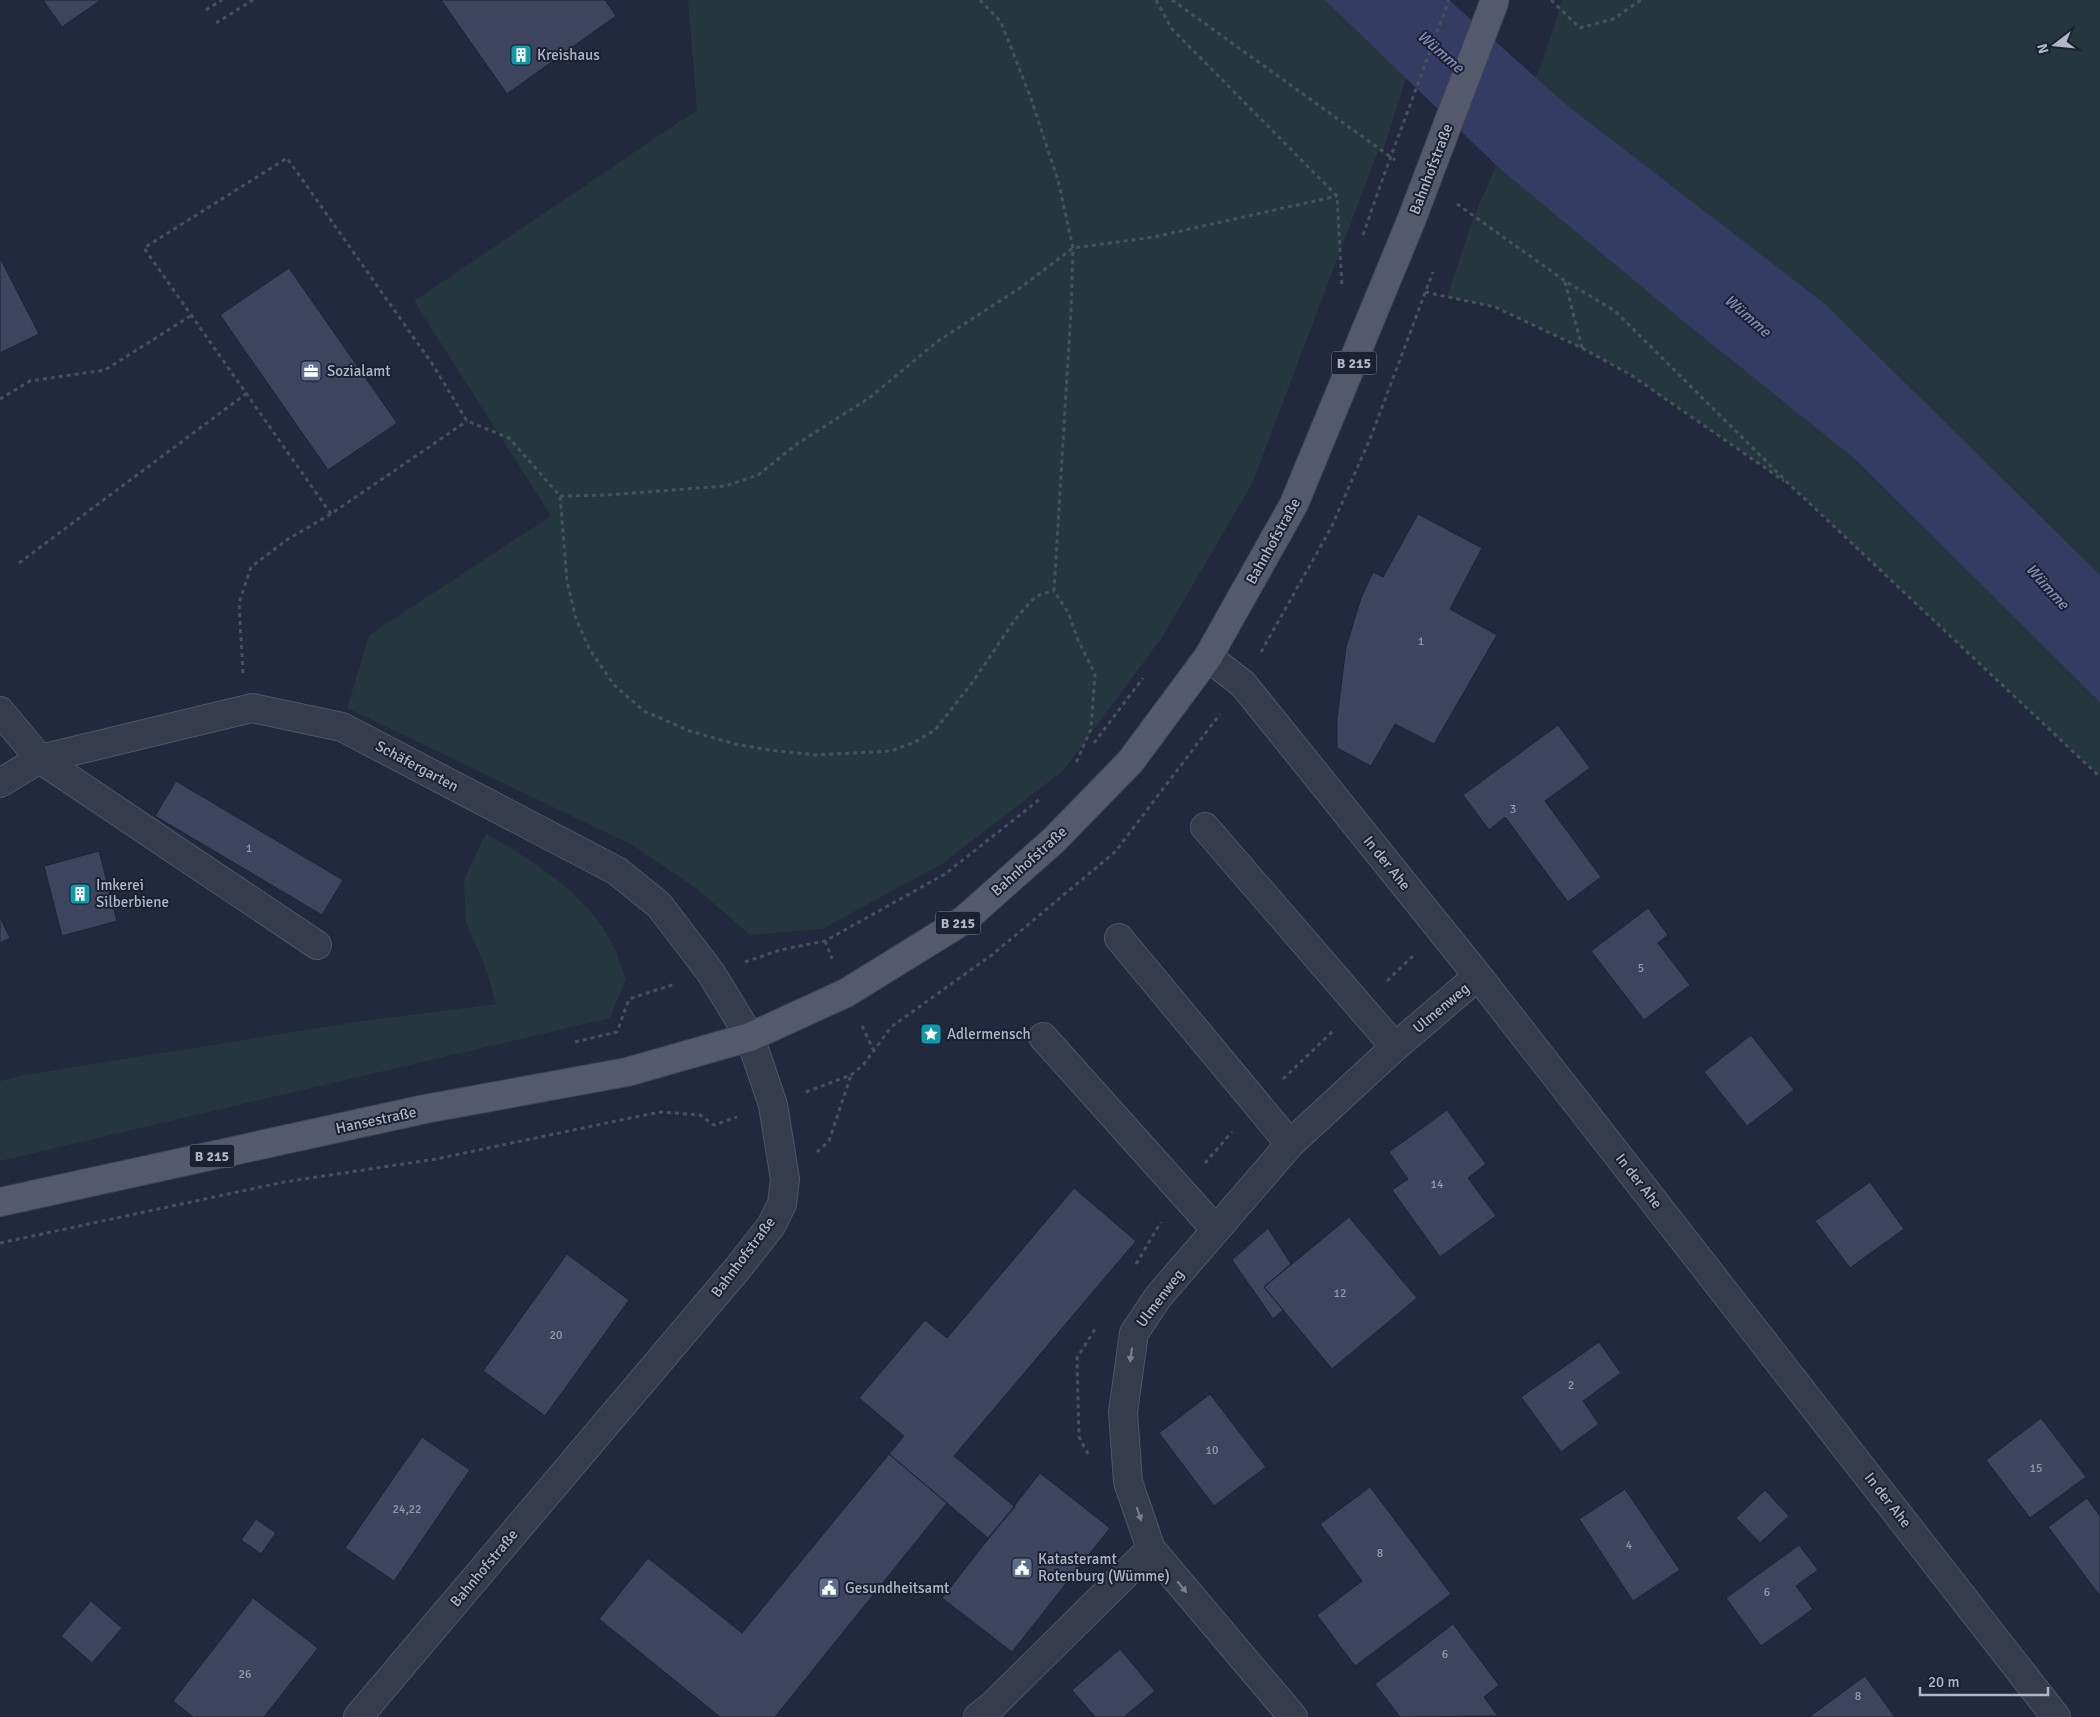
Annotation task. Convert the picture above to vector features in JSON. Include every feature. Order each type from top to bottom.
[{"type":"main road","name":"Bahnhofstraße","points":[[750,1036],[846,994],[964,920],[1054,840],[1130,762],[1208,656],[1294,504],[1411,221],[1495,0]]},
{"type":"main road","name":"Hansestraße","points":[[0,1202],[425,1109],[627,1072],[750,1036]]},
{"type":"street","name":"In der Ahe","points":[[1208,656],[1243,684],[1478,976],[2056,1717]]},
{"type":"street","name":"Schäfergarten","points":[[0,782],[40,759],[252,708],[342,726],[617,872],[659,905],[712,973],[750,1036]]},
{"type":"street","points":[[0,712],[40,759],[317,944]]},
{"type":"street","points":[[1205,827],[1395,1047]]},
{"type":"street","points":[[1119,938],[1290,1144]]},
{"type":"street","name":"Ulmenweg","points":[[1293,1717],[1151,1549],[1128,1482],[1123,1412],[1134,1333],[1158,1297],[1214,1229],[1290,1144],[1395,1047],[1478,976]]},
{"type":"street","name":"Bahnhofstraße","points":[[363,1715],[738,1268],[771,1226],[782,1204],[785,1179],[773,1104],[750,1036]]},
{"type":"street","points":[[1043,1037],[1214,1229]]},
{"type":"street","points":[[978,1717],[993,1706],[1151,1549]]},
{"type":"path","points":[[206,10],[222,0]]},
{"type":"path","points":[[216,23],[253,0]]},
{"type":"path","points":[[980,0],[1001,22],[1030,96],[1058,180],[1073,248],[1054,590],[1068,612],[1078,640],[1095,674],[1090,729],[1075,766],[1088,751]]},
{"type":"path","points":[[1156,0],[1172,29],[1337,196],[1342,294],[1348,275]]},
{"type":"path","points":[[1172,0],[1398,162]]},
{"type":"path","points":[[1361,239],[1449,0]]},
{"type":"path","points":[[1551,0],[1580,28],[1613,19],[1641,0]]},
{"type":"path","points":[[331,514],[144,248],[287,158],[433,364],[467,421],[509,438],[560,496],[567,581],[576,619],[590,650],[614,685],[644,710],[690,731],[735,744],[816,755],[891,751],[915,742],[935,730],[952,710],[1031,601],[1041,594],[1054,590]]},
{"type":"path","points":[[560,496],[607,496],[725,486],[758,475],[797,444],[869,398],[938,341],[1020,288],[1073,248],[1154,237],[1337,196]]},
{"type":"path","points":[[1451,200],[1565,281],[1615,311],[1790,485],[2100,777]]},
{"type":"path","points":[[1565,281],[1582,348]]},
{"type":"path","points":[[1425,292],[1496,307],[1582,348],[1631,375],[1790,485]]},
{"type":"path","points":[[0,399],[30,382],[105,370],[192,315]]},
{"type":"path","points":[[19,562],[247,393]]},
{"type":"path","points":[[252,708],[242,669],[239,603],[252,567],[288,539],[331,514],[467,421]]},
{"type":"path","points":[[1094,744],[1146,674]]},
{"type":"path","points":[[712,973],[780,950],[825,941],[945,874],[1047,793]]},
{"type":"path","points":[[0,1243],[284,1182],[436,1159],[662,1112],[700,1115],[714,1125],[851,1074],[864,1064],[873,1049]]},
{"type":"path","points":[[785,1179],[830,1141],[851,1074]]},
{"type":"shaded area","points":[[688,0],[1431,0],[1383,151],[1379,149],[1252,484],[1163,636],[1064,770],[942,864],[822,929],[750,935],[696,888],[632,845],[347,708],[369,635],[551,516],[414,301],[697,110]]},
{"type":"shaded area","points":[[1562,0],[2100,0],[2100,777],[1790,485],[1631,375],[1582,348],[1496,307],[1447,297],[1474,216],[1542,63]]},
{"type":"shaded area","points":[[486,833],[522,855],[557,880],[588,908],[601,925],[614,947],[626,979],[610,1018],[0,1161],[0,1081],[24,1075],[362,1021],[496,1004],[485,966],[466,923],[464,880]]},
{"type":"water","name":"Wümme","points":[[1325,0],[1449,0],[1569,107],[1825,304],[2100,575],[2100,702],[1855,459],[1683,321],[1497,166]]},
{"type":"building","points":[[43,0],[101,0],[62,27]]},
{"type":"building","name":"Kreishaus","points":[[441,0],[605,0],[616,16],[507,94]]},
{"type":"building","points":[[0,258],[39,334],[0,353]]},
{"type":"building","points":[[289,268],[397,423],[328,470],[220,315]]},
{"type":"building","points":[[1418,514],[1482,548],[1450,609],[1497,635],[1434,744],[1395,724],[1371,766],[1337,748],[1337,718],[1346,647],[1361,598],[1373,572],[1383,577]]},
{"type":"building","points":[[1558,725],[1590,768],[1545,801],[1601,877],[1568,902],[1505,817],[1489,830],[1463,795]]},
{"type":"building","points":[[176,781],[343,880],[322,915],[155,816]]},
{"type":"building","name":"Imkerei Silberbiene","points":[[99,851],[117,921],[62,936],[44,866]]},
{"type":"building","points":[[1648,908],[1668,935],[1658,943],[1690,985],[1644,1020],[1591,951]]},
{"type":"building","points":[[0,917],[10,938],[0,943]]},
{"type":"building","points":[[1751,1035],[1794,1090],[1747,1126],[1704,1072]]},
{"type":"building","points":[[1447,1110],[1486,1164],[1468,1178],[1496,1216],[1440,1257],[1392,1190],[1408,1179],[1389,1152]]},
{"type":"building","points":[[1870,1182],[1904,1229],[1850,1268],[1815,1221]]},
{"type":"building","points":[[1074,1188],[1136,1241],[954,1456],[1015,1507],[988,1538],[889,1454],[904,1436],[859,1398],[925,1320],[947,1338]]},
{"type":"building","points":[[1349,1217],[1417,1298],[1332,1369],[1264,1287]]},
{"type":"building","points":[[1268,1228],[1291,1264],[1264,1287],[1283,1310],[1273,1319],[1232,1260]]},
{"type":"building","points":[[567,1254],[629,1300],[545,1416],[483,1371]]},
{"type":"building","points":[[1599,1342],[1621,1373],[1583,1401],[1599,1424],[1561,1452],[1521,1397]]},
{"type":"building","points":[[1210,1394],[1266,1467],[1214,1506],[1159,1433]]},
{"type":"building","points":[[2041,1418],[2086,1477],[2030,1518],[1986,1460]]},
{"type":"building","points":[[422,1437],[470,1470],[394,1581],[345,1548]]},
{"type":"building","name":"Gesundheitsamt","points":[[889,1454],[947,1503],[775,1717],[720,1717],[599,1619],[648,1558],[742,1633]]},
{"type":"building","name":"Katasteramt Rotenburg (Wümme)","points":[[1040,1473],[1110,1528],[1012,1652],[942,1598]]},
{"type":"building","points":[[1370,1487],[1451,1594],[1355,1666],[1317,1615],[1362,1581],[1320,1524]]},
{"type":"building","points":[[1625,1489],[1680,1570],[1633,1601],[1579,1519]]},
{"type":"building","points":[[1765,1490],[1789,1516],[1760,1543],[1736,1518]]},
{"type":"building","points":[[2087,1498],[2100,1516],[2100,1596],[2048,1527]]},
{"type":"building","points":[[256,1519],[276,1533],[261,1554],[241,1540]]},
{"type":"building","points":[[1799,1545],[1818,1570],[1796,1586],[1813,1609],[1761,1646],[1726,1598]]},
{"type":"building","points":[[253,1598],[318,1648],[264,1717],[193,1717],[173,1701]]},
{"type":"building","points":[[91,1601],[122,1628],[92,1663],[61,1636]]},
{"type":"building","points":[[1453,1624],[1499,1685],[1484,1697],[1498,1716],[1400,1717],[1375,1684]]},
{"type":"building","points":[[1120,1649],[1155,1691],[1124,1717],[1095,1717],[1072,1690]]},
{"type":"building","points":[[1865,1676],[1895,1717],[1809,1717]]},
{"type":"place","name":"Kreishaus","points":[[521,55]]},
{"type":"place","name":"Sozialamt","points":[[311,371]]},
{"type":"place","name":"Imkerei Silberbiene","points":[[80,894]]},
{"type":"place","name":"Adlermensch","points":[[931,1034]]},
{"type":"place","name":"Katasteramt Rotenburg (Wümme)","points":[[1022,1568]]},
{"type":"place","name":"Gesundheitsamt","points":[[829,1588]]}]
